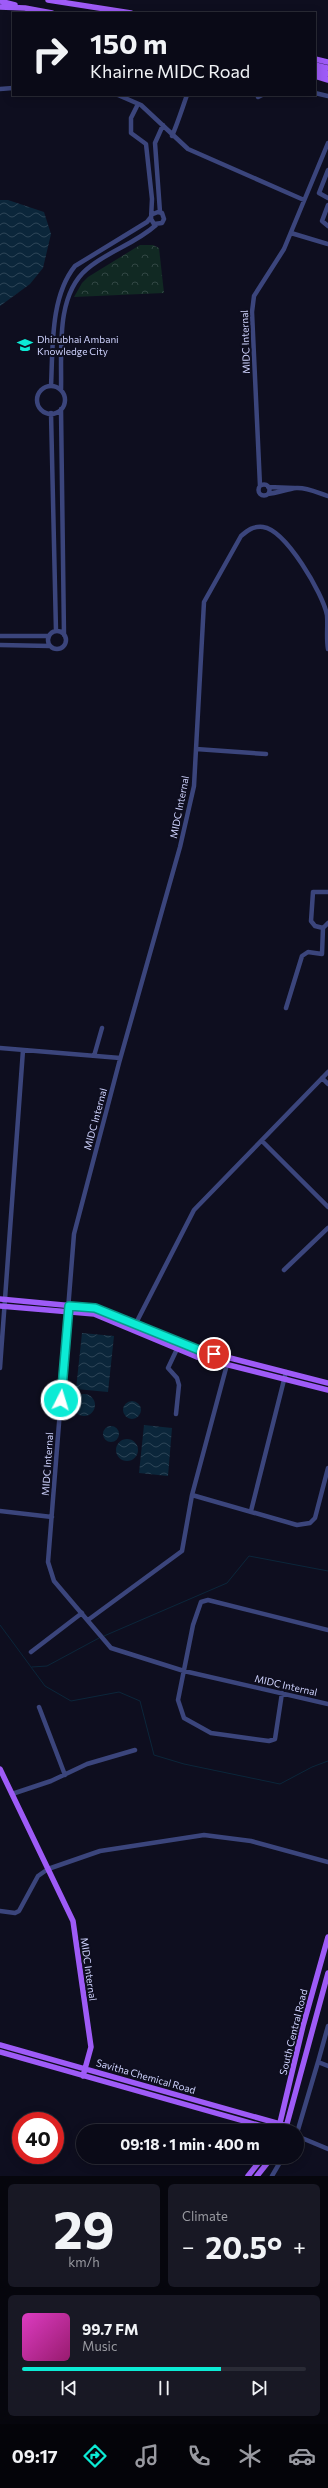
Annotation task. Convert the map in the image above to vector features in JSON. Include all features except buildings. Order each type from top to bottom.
[{"type":"main road","points":[[48,0],[95,9],[122,12]]},
{"type":"main road","points":[[0,4],[47,12]]},
{"type":"main road","points":[[95,9],[105,12]]},
{"type":"main road","points":[[316,59],[328,62]]},
{"type":"main road","points":[[316,65],[328,68]]},
{"type":"main road","points":[[316,70],[328,74]]},
{"type":"main road","points":[[316,76],[328,80]]},
{"type":"main road","points":[[2,1299],[95,1308],[199,1350],[328,1383]]},
{"type":"main road","points":[[2,1306],[94,1314],[177,1349],[227,1364],[328,1390]]},
{"type":"main road","name":"MIDC Internal","points":[[0,1769],[73,1921],[91,2047],[83,2076]]},
{"type":"main road","name":"South Central Road","points":[[280,2124],[303,2026],[328,1937]]},
{"type":"main road","name":"South Central Road","points":[[287,2124],[328,1973]]},
{"type":"main road","name":"Savitha Chemical Road","points":[[0,2045],[280,2124]]},
{"type":"main road","name":"Savitha Chemical Road","points":[[0,2052],[253,2124]]},
{"type":"main road","points":[[248,2176],[257,2164]]},
{"type":"main road","points":[[257,2176],[266,2164]]},
{"type":"street","points":[[0,89],[12,88]]},
{"type":"street","points":[[316,93],[328,96]]},
{"type":"street","points":[[125,96],[138,104],[163,125],[172,136],[188,149],[304,200]]},
{"type":"street","points":[[172,136],[180,121],[182,105],[186,96]]},
{"type":"street","points":[[138,104],[132,118],[130,133],[146,144],[155,144]]},
{"type":"street","points":[[0,645],[50,646],[57,648],[63,646],[65,641],[61,409],[65,397],[61,390],[63,322],[74,284],[87,268],[144,236],[156,225],[162,223],[164,219],[160,212],[155,144],[163,125]]},
{"type":"street","name":"MIDC Internal","points":[[260,486],[252,306],[254,296],[284,249],[328,143]]},
{"type":"street","points":[[146,144],[152,215],[153,223],[156,225]]},
{"type":"street","points":[[328,170],[319,193],[328,198]]},
{"type":"street","points":[[328,205],[322,221],[328,226]]},
{"type":"street","points":[[51,386],[57,310],[67,276],[75,266],[147,222],[152,215],[160,212]]},
{"type":"street","points":[[291,233],[328,244]]},
{"type":"street","points":[[61,390],[51,386],[43,388],[38,399],[41,409],[51,413],[61,409]]},
{"type":"street","points":[[51,413],[56,631]]},
{"type":"street","points":[[294,488],[289,491],[260,494],[260,486],[304,488],[328,496]]},
{"type":"street","points":[[268,487],[268,494]]},
{"type":"street","name":"MIDC Internal","points":[[328,649],[325,610],[322,599],[299,560],[285,542],[270,530],[264,527],[250,528],[241,536],[204,602],[194,786],[180,847],[120,1058],[74,1234],[48,1562],[54,1581],[111,1648],[184,1670],[328,1704]]},
{"type":"street","points":[[56,631],[64,635]]},
{"type":"street","points":[[0,636],[49,636],[56,631]]},
{"type":"street","points":[[49,636],[50,646]]},
{"type":"street","points":[[196,749],[266,754]]},
{"type":"street","points":[[324,928],[315,926],[311,921],[313,892],[328,892]]},
{"type":"street","points":[[322,954],[324,928],[328,923]]},
{"type":"street","points":[[286,1008],[304,953],[328,955]]},
{"type":"street","points":[[94,1056],[102,1028]]},
{"type":"street","points":[[0,1048],[120,1058]]},
{"type":"street","points":[[0,1368],[2,1299],[23,1050]]},
{"type":"street","points":[[133,1330],[191,1214],[328,1072]]},
{"type":"street","points":[[322,1078],[328,1084]]},
{"type":"street","points":[[262,1142],[328,1206]]},
{"type":"street","points":[[284,1270],[328,1228]]},
{"type":"street","points":[[176,1414],[179,1386],[177,1378],[168,1368],[177,1349]]},
{"type":"street","points":[[88,1620],[182,1551],[192,1495],[228,1357]]},
{"type":"street","points":[[251,1511],[286,1372]]},
{"type":"street","points":[[192,1495],[297,1524],[310,1523],[315,1518],[328,1468]]},
{"type":"street","points":[[0,1511],[52,1517]]},
{"type":"street","points":[[282,1693],[275,1739],[249,1739],[212,1733],[184,1718],[178,1700],[193,1625],[201,1602],[208,1600],[328,1630]]},
{"type":"street","points":[[31,1652],[82,1613]]},
{"type":"street","points":[[39,1707],[65,1775]]},
{"type":"street","points":[[12,1794],[65,1775],[87,1764],[135,1750]]},
{"type":"street","points":[[0,1910],[15,1913],[19,1911],[34,1882],[48,1869],[100,1851],[204,1835],[252,1841],[328,1862]]},
{"type":"street","points":[[300,2124],[328,2026]]},
{"type":"street","points":[[318,2062],[328,2066]]},
{"type":"street","points":[[304,2137],[328,2149]]},
{"type":"street","points":[[272,2176],[279,2164]]},
{"type":"green space","points":[[140,245],[153,245],[159,248],[164,293],[74,297],[82,283],[88,277]]},
{"type":"water","points":[[0,200],[8,200],[44,212],[51,234],[43,268],[30,284],[0,306]]},
{"type":"water","points":[[82,1333],[114,1336],[108,1392],[76,1389]]},
{"type":"water","points":[[84,1394],[92,1397],[95,1405],[92,1413],[84,1416],[76,1413],[73,1405],[76,1397]]},
{"type":"water","points":[[132,1401],[138,1404],[141,1410],[138,1416],[132,1419],[126,1416],[123,1410],[126,1404]]},
{"type":"water","points":[[144,1425],[172,1428],[168,1476],[139,1473]]},
{"type":"water","points":[[108,1426],[114,1426],[119,1431],[117,1440],[114,1442],[108,1442],[103,1437],[103,1431]]},
{"type":"water","points":[[127,1439],[135,1442],[138,1450],[135,1458],[127,1461],[119,1458],[116,1450],[119,1442]]},
{"type":"waterway","points":[[104,1636],[227,1583],[249,1556],[328,1571]]},
{"type":"waterway","points":[[0,1625],[45,1686],[71,1701],[119,1692],[140,1701],[154,1755],[184,1764],[280,1784],[312,1767],[328,1761]]},
{"type":"waterway","points":[[32,1667],[47,1666],[99,1638]]},
{"type":"place","name":"Dhirubhai Ambani Knowledge City","points":[[25,345]]},
{"type":"route","points":[[61,1400],[69,1306],[95,1308],[199,1350],[214,1354]]}]
